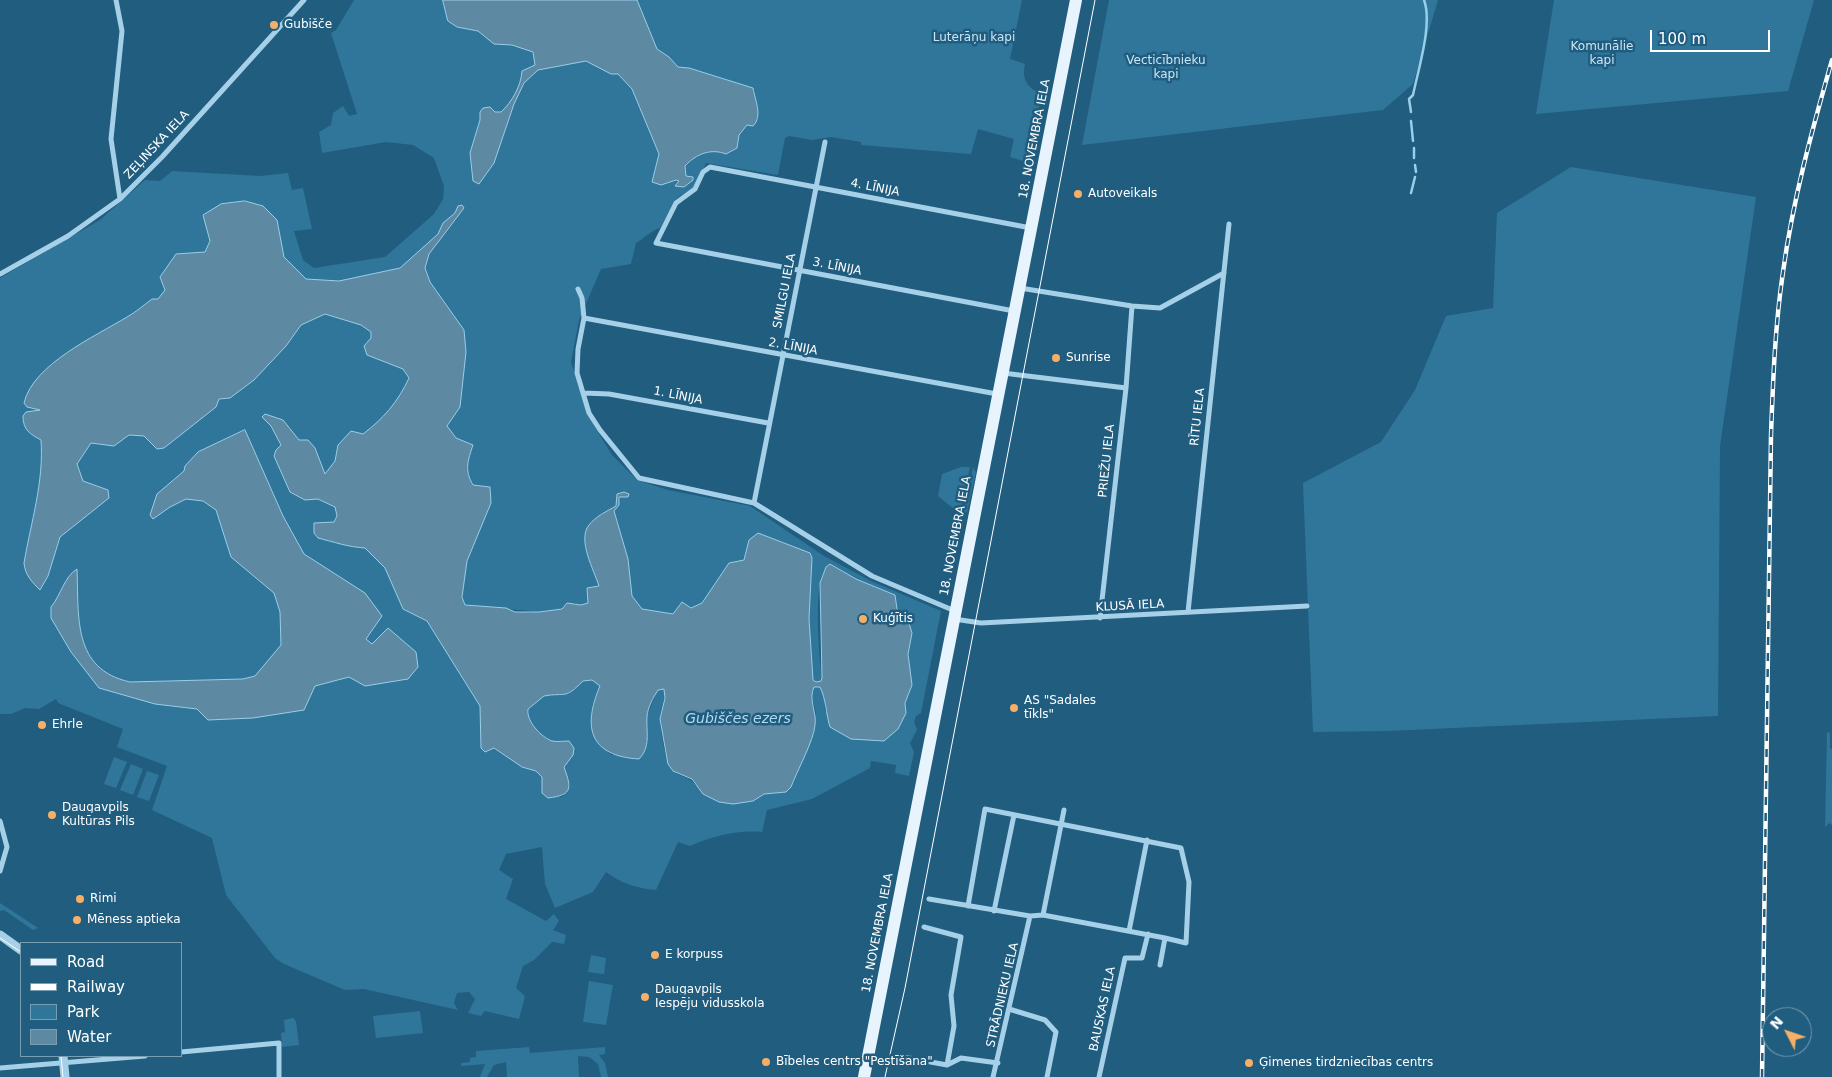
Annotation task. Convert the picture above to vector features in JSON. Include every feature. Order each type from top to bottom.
[{"type":"main road","name":"18. NOVEMBRA IELA","points":[[864,1077],[1076,0]]},
{"type":"street","points":[[116,0],[122,31],[111,139],[120,199]]},
{"type":"street","name":"ZEĻINSKA IELA","points":[[0,274],[68,236],[120,199],[162,157],[304,0]]},
{"type":"street","name":"SMILGU IELA","points":[[754,503],[768,423],[825,142]]},
{"type":"street","name":"4. LĪNIJA","points":[[656,243],[676,203],[695,189],[703,172],[710,167],[1031,228]]},
{"type":"street","name":"RĪTU IELA","points":[[1188,612],[1229,224]]},
{"type":"street","name":"3. LĪNIJA","points":[[656,243],[1015,311]]},
{"type":"street","points":[[1019,288],[1132,306],[1160,308],[1224,273]]},
{"type":"street","points":[[578,289],[582,298],[584,318],[578,349],[577,373],[589,413],[600,430],[639,478],[754,503],[872,576],[954,615]]},
{"type":"street","name":"PRIEŽU IELA","points":[[1100,618],[1126,388],[1132,306]]},
{"type":"street","name":"2. LĪNIJA","points":[[584,318],[782,356],[998,394]]},
{"type":"street","points":[[1002,373],[1126,388]]},
{"type":"street","name":"1. LĪNIJA","points":[[584,393],[610,394],[768,423]]},
{"type":"street","name":"KLUSĀ IELA","points":[[954,615],[981,623],[1307,606]]},
{"type":"street","points":[[929,899],[994,911],[1030,916],[1043,915],[1129,930],[1186,943],[1189,882],[1182,848],[985,809],[968,906]]},
{"type":"street","points":[[1043,915],[1064,810]]},
{"type":"street","points":[[994,911],[1014,815]]},
{"type":"street","points":[[0,821],[7,847],[0,871]]},
{"type":"street","points":[[1129,930],[1147,840]]},
{"type":"street","name":"STRĀDNIEKU IELA","points":[[993,1077],[998,1063],[1030,916]]},
{"type":"street","points":[[924,927],[961,937],[950,995],[954,1026],[947,1065]]},
{"type":"street","name":"BAUSKAS IELA","points":[[1099,1077],[1125,958],[1142,958],[1148,934]]},
{"type":"street","points":[[0,935],[20,949]]},
{"type":"street","points":[[1160,965],[1165,938]]},
{"type":"street","points":[[1009,1009],[1045,1020],[1056,1032],[1047,1077]]},
{"type":"street","points":[[182,1052],[278,1043],[279,1077]]},
{"type":"street","points":[[898,1056],[947,1065],[961,1058],[998,1063]]},
{"type":"street","points":[[0,1068],[64,1059],[118,1057]]},
{"type":"street","points":[[64,1059],[65,1077]]},
{"type":"green space","name":"Luterāņu kapi","points":[[354,0],[606,0],[644,19],[637,0],[1022,0],[1010,59],[1025,64],[1024,74],[1027,83],[1042,94],[1029,152],[1023,161],[1010,157],[1014,139],[978,129],[971,154],[861,145],[861,142],[831,137],[812,140],[789,136],[785,138],[778,175],[706,163],[694,187],[677,198],[660,228],[636,243],[631,264],[601,269],[579,320],[571,362],[588,416],[612,455],[637,480],[668,490],[750,506],[824,556],[871,581],[941,611],[921,713],[916,716],[914,722],[917,730],[910,743],[914,752],[909,776],[895,773],[896,765],[871,761],[870,768],[812,799],[767,810],[762,832],[725,834],[690,846],[678,842],[656,890],[630,885],[606,872],[593,892],[555,908],[545,884],[542,847],[506,854],[499,870],[513,879],[506,899],[546,921],[554,914],[559,921],[553,930],[566,935],[564,944],[552,942],[534,960],[523,966],[516,988],[525,996],[519,1019],[485,1011],[481,1016],[468,1013],[475,999],[469,992],[457,993],[454,1003],[458,1010],[364,989],[345,990],[284,964],[275,958],[226,895],[212,838],[152,810],[167,766],[117,747],[123,729],[58,703],[56,699],[39,709],[25,708],[11,714],[0,714],[0,278],[100,220],[145,180],[160,181],[172,171],[260,176],[288,173],[292,190],[303,188],[312,229],[294,231],[303,260],[314,268],[385,257],[434,214],[443,199],[444,186],[434,158],[413,145],[386,142],[322,153],[319,132],[331,125],[333,113],[343,106],[349,116],[357,114],[331,33],[336,30]],"holes":[[[625,81],[739,135],[737,148],[709,152],[696,157],[685,166],[686,176],[675,186],[679,181],[652,181],[659,154],[632,89]],[[165,291],[163,321],[152,299],[158,300]],[[90,445],[77,464],[70,498],[88,513],[60,537],[48,576],[74,454]],[[624,492],[614,511],[628,559],[632,596],[641,609],[673,614],[680,604],[691,608],[702,603],[729,563],[744,560],[749,540],[812,558],[809,619],[813,680],[816,682],[821,681],[822,678],[818,609],[820,582],[825,570],[831,564],[856,579],[895,595],[899,614],[908,620],[912,633],[908,654],[912,686],[905,703],[906,713],[825,711],[824,694],[820,687],[814,687],[811,693],[816,713],[786,792],[764,794],[753,801],[696,786],[691,780],[671,769],[665,753],[660,724],[664,697],[664,689],[662,688],[658,690],[647,715],[647,745],[611,755],[597,739],[591,723],[593,706],[600,686],[592,680],[583,681],[569,693],[544,696],[528,709],[529,719],[539,732],[552,741],[569,741],[572,755],[564,767],[570,786],[562,797],[542,793],[542,777],[536,771],[522,767],[493,748],[480,706],[427,621],[403,609],[401,562],[491,503],[465,567],[463,581],[465,605],[539,612],[562,609],[574,603],[581,605],[588,603],[599,586],[587,549],[605,513],[616,506],[616,499]],[[274,593],[399,667],[306,675],[134,699],[158,681],[243,679],[255,676],[289,638],[280,633],[280,612]]]},
{"type":"green space","name":"Vecticībnieku kapi","points":[[1109,0],[1438,0],[1413,84],[1383,110],[1082,145]]},
{"type":"green space","name":"Komunālie kapi","points":[[1554,0],[1814,0],[1788,91],[1536,114]]},
{"type":"green space","points":[[1571,167],[1756,197],[1720,446],[1718,716],[1387,731],[1313,732],[1303,483],[1381,442],[1415,390],[1446,316],[1493,308],[1497,213]]},
{"type":"green space","points":[[961,467],[970,467],[960,514],[938,496],[942,474]]},
{"type":"green space","points":[[973,467],[976,472],[967,512],[963,515]]},
{"type":"green space","points":[[1827,732],[1830,733],[1830,748],[1832,749],[1832,825],[1829,823],[1825,827]]},
{"type":"green space","points":[[114,757],[127,762],[116,788],[104,784]]},
{"type":"green space","points":[[131,764],[143,769],[133,795],[120,790]]},
{"type":"green space","points":[[147,771],[159,775],[149,801],[137,797]]},
{"type":"green space","points":[[0,903],[38,928],[33,930],[4,910],[0,911]]},
{"type":"green space","points":[[591,955],[606,958],[604,974],[588,972]]},
{"type":"green space","points":[[589,981],[613,985],[606,1025],[583,1022]]},
{"type":"green space","points":[[420,1011],[423,1033],[376,1038],[373,1016]]},
{"type":"green space","points":[[293,1018],[296,1021],[299,1045],[282,1047],[281,1033],[285,1032],[284,1020]]},
{"type":"green space","points":[[529,1047],[530,1053],[605,1047],[605,1054],[599,1055],[605,1063],[608,1077],[601,1077],[598,1064],[589,1057],[578,1056],[579,1077],[507,1077],[506,1062],[494,1065],[487,1077],[480,1077],[485,1064],[461,1066],[461,1063],[470,1062],[470,1058],[476,1057],[476,1051]]},
{"type":"water","points":[[443,0],[637,0],[657,49],[669,57],[678,67],[689,68],[753,88],[758,108],[758,118],[753,126],[747,125],[739,135],[737,148],[726,154],[720,152],[704,153],[689,162],[685,166],[686,176],[693,177],[693,180],[684,187],[675,186],[679,181],[676,180],[661,185],[652,182],[659,154],[632,89],[618,74],[611,74],[586,61],[538,70],[524,83],[514,104],[494,163],[479,184],[473,181],[470,153],[480,120],[480,112],[483,108],[490,107],[495,112],[501,112],[505,108],[518,88],[522,71],[535,65],[533,52],[512,45],[494,44],[478,31],[457,27],[448,21]]},
{"type":"water","name":"Gubiščes ezers","points":[[245,201],[263,206],[277,220],[284,257],[306,279],[339,281],[400,268],[438,234],[443,223],[455,213],[458,206],[462,205],[464,208],[429,254],[425,268],[430,282],[464,330],[466,352],[460,407],[447,426],[456,438],[473,445],[468,460],[468,475],[473,485],[490,487],[491,503],[467,561],[462,597],[465,605],[506,608],[515,612],[539,612],[562,609],[567,603],[581,605],[588,603],[587,588],[599,586],[590,564],[585,539],[586,531],[594,519],[616,506],[617,494],[624,492],[629,494],[628,497],[619,497],[619,505],[614,511],[628,559],[632,596],[642,609],[673,614],[682,602],[691,608],[702,603],[729,563],[744,560],[749,540],[758,533],[810,553],[812,558],[809,619],[813,680],[816,682],[821,681],[822,678],[820,583],[826,567],[830,564],[856,579],[895,595],[899,614],[908,620],[912,633],[908,654],[912,685],[905,703],[906,713],[898,729],[884,741],[851,739],[830,727],[820,687],[814,687],[812,696],[815,720],[814,731],[791,787],[786,792],[764,794],[753,801],[733,804],[719,802],[703,794],[692,779],[673,771],[668,764],[660,719],[665,698],[664,689],[658,690],[650,706],[647,716],[647,744],[639,759],[623,757],[600,746],[594,737],[592,715],[594,701],[600,686],[592,680],[583,681],[568,693],[544,696],[528,709],[529,719],[543,736],[552,741],[569,741],[574,748],[573,755],[564,767],[569,785],[568,789],[562,795],[548,798],[542,793],[542,777],[536,771],[522,767],[494,748],[485,752],[481,748],[480,706],[427,621],[403,609],[385,568],[365,548],[318,538],[314,533],[314,523],[334,522],[337,516],[335,507],[318,499],[305,500],[290,492],[274,456],[276,450],[281,445],[271,426],[262,417],[265,414],[283,420],[299,440],[308,440],[315,448],[325,474],[335,461],[338,445],[351,431],[363,434],[377,422],[395,402],[409,378],[403,369],[367,355],[364,346],[371,338],[371,332],[361,325],[325,314],[301,325],[286,346],[254,380],[230,398],[219,399],[216,407],[164,448],[157,449],[144,436],[129,435],[114,446],[91,443],[77,464],[83,481],[108,490],[109,498],[60,537],[48,576],[40,590],[27,575],[24,563],[41,471],[41,440],[28,431],[23,421],[23,416],[26,412],[40,410],[27,407],[24,403],[30,389],[52,364],[67,352],[130,315],[152,299],[158,299],[165,290],[160,277],[176,254],[205,252],[210,241],[203,215],[221,204]]},
{"type":"water","points":[[245,430],[283,516],[304,554],[365,593],[382,616],[366,639],[372,644],[388,628],[416,652],[418,667],[408,679],[365,686],[349,677],[315,686],[304,710],[253,718],[208,720],[197,709],[155,704],[99,688],[71,652],[51,618],[51,607],[66,581],[77,569],[79,622],[82,639],[88,653],[98,666],[111,675],[130,682],[243,679],[255,676],[281,645],[280,612],[274,593],[231,557],[216,510],[203,501],[186,499],[153,519],[150,515],[157,494],[184,471],[185,466],[198,452]]},
{"type":"waterway","points":[[1411,112],[1409,99],[1413,95],[1426,34],[1427,21],[1424,0]]},
{"type":"waterway","points":[[1411,121],[1413,141]]},
{"type":"waterway","points":[[1414,148],[1414,158]]},
{"type":"waterway","points":[[1415,165],[1416,172]]},
{"type":"waterway","points":[[1411,193],[1415,177]]},
{"type":"tram line","points":[[885,1077],[905,988],[1095,0]]},
{"type":"tram line","points":[[0,938],[20,951]]},
{"type":"tram line","points":[[61,1057],[63,1077]]},
{"type":"railway","points":[[1762,1077],[1771,435],[1775,353],[1780,292],[1792,218],[1810,139],[1832,60]]},
{"type":"place","name":"Gubišče","points":[[274,25]]},
{"type":"place","name":"Autoveikals","points":[[1078,194]]},
{"type":"place","name":"Sunrise","points":[[1056,358]]},
{"type":"place","name":"Kuģītis","points":[[863,619]]},
{"type":"place","name":"AS \"Sadales tīkls\"","points":[[1014,708]]},
{"type":"place","name":"Ehrle","points":[[42,725]]},
{"type":"place","name":"Daugavpils Kultūras Pils","points":[[52,815]]},
{"type":"place","name":"Rimi","points":[[80,899]]},
{"type":"place","name":"Mēness aptieka","points":[[77,920]]},
{"type":"place","name":"E korpuss","points":[[655,955]]},
{"type":"place","name":"Daugavpils Iespēju vidusskola","points":[[645,997]]},
{"type":"place","name":"Bībeles centrs \"Pestīšana\"","points":[[766,1062]]},
{"type":"place","name":"Ģimenes tirdzniecības centrs","points":[[1249,1063]]}]
